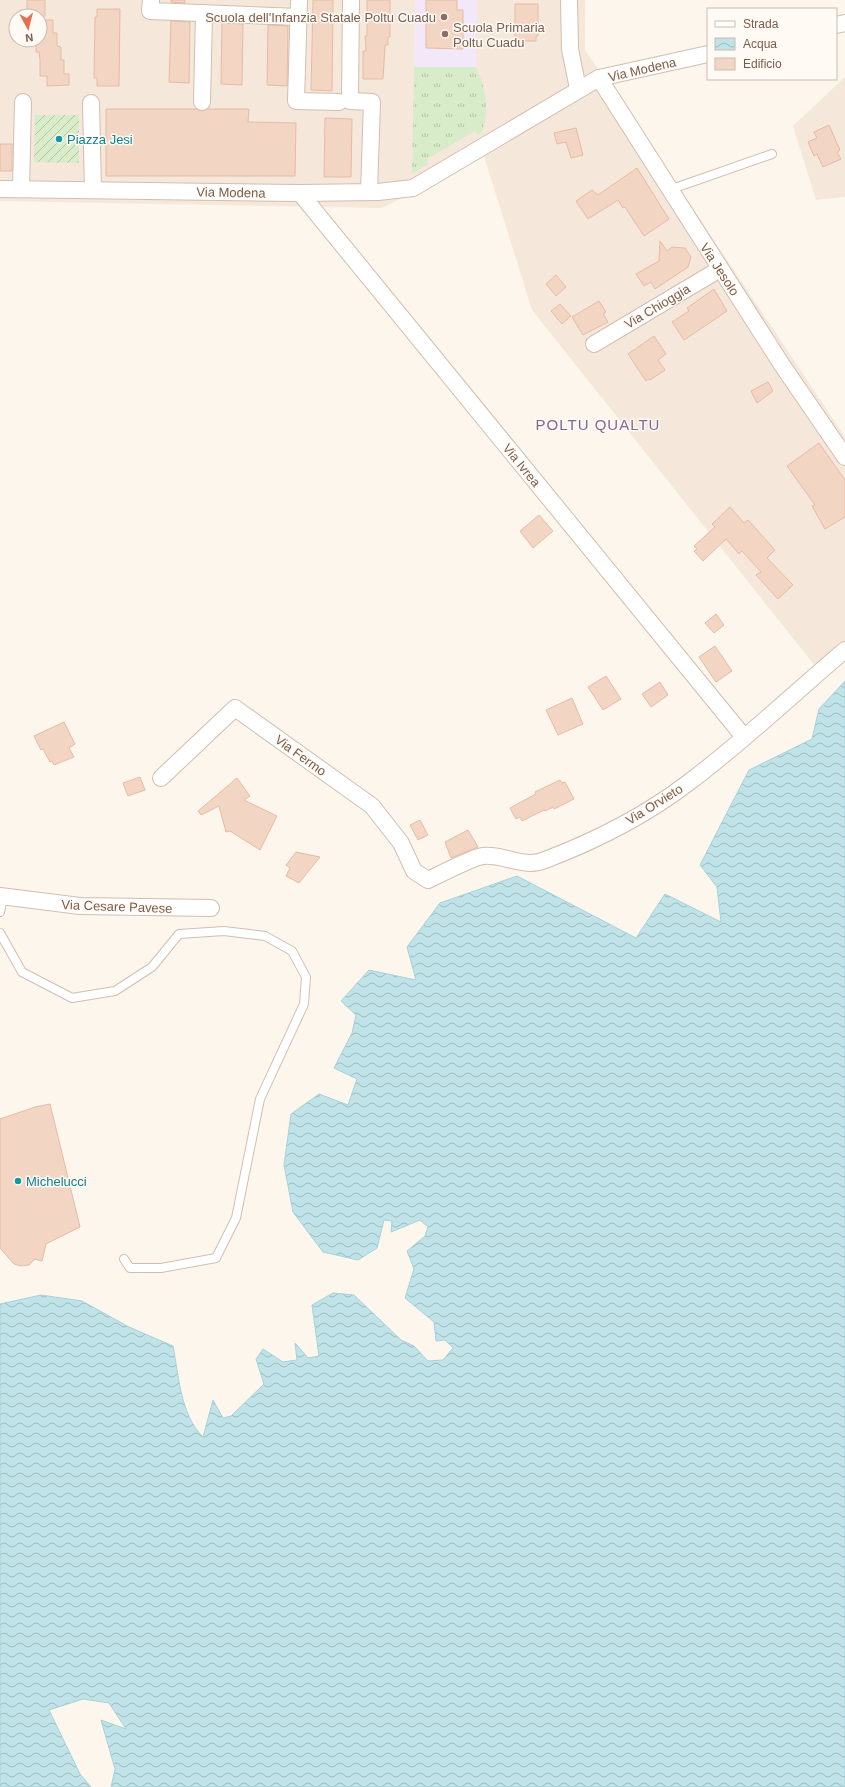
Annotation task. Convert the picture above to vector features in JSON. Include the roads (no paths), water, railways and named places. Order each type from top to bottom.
[{"type":"street","points":[[151,0],[150,11],[299,17]]},
{"type":"street","points":[[299,0],[296,101],[339,102]]},
{"type":"street","points":[[351,0],[350,101],[372,102],[369,192]]},
{"type":"street","points":[[569,0],[570,49],[578,89]]},
{"type":"street","points":[[202,102],[204,13]]},
{"type":"street","name":"Via Modena","points":[[0,189],[300,193],[369,192],[413,188],[578,89],[599,78],[707,54]]},
{"type":"street","name":"Via Jesolo","points":[[599,78],[782,365],[845,457]]},
{"type":"street","points":[[21,189],[23,102]]},
{"type":"street","points":[[92,103],[93,190]]},
{"type":"street","name":"Via Ivrea","points":[[300,193],[744,736]]},
{"type":"street","name":"Via Chioggia","points":[[594,344],[720,269]]},
{"type":"street","name":"Via Orvieto","points":[[428,880],[482,856],[502,858],[524,864],[544,861],[609,832],[656,805],[688,783],[845,650]]},
{"type":"street","name":"Via Fermo","points":[[161,778],[235,708],[372,806],[401,843],[414,871],[428,880]]},
{"type":"street","name":"Via Cesare Pavese","points":[[1,896],[80,906],[211,908]]},
{"type":"lane","points":[[669,190],[772,154]]},
{"type":"lane","points":[[0,912],[1,896]]},
{"type":"lane","points":[[0,933],[22,972],[72,998],[114,992],[152,967],[179,934],[224,931],[265,936],[292,951],[306,977],[304,1004],[260,1099],[236,1218],[216,1258],[161,1268],[130,1268],[124,1259]]},
{"type":"water","points":[[845,681],[845,1787],[111,1787],[115,1769],[101,1720],[126,1729],[109,1703],[83,1699],[49,1710],[80,1774],[91,1787],[0,1787],[0,1304],[41,1295],[82,1301],[129,1327],[173,1346],[185,1406],[195,1428],[203,1437],[213,1400],[223,1418],[231,1416],[264,1384],[256,1359],[263,1349],[283,1362],[297,1360],[295,1343],[308,1358],[319,1356],[312,1305],[333,1293],[354,1295],[401,1340],[414,1346],[428,1361],[443,1360],[453,1348],[445,1340],[436,1341],[434,1322],[405,1298],[414,1269],[407,1251],[425,1236],[428,1227],[420,1220],[391,1232],[392,1221],[384,1220],[377,1248],[358,1260],[323,1252],[293,1212],[284,1165],[291,1114],[319,1094],[348,1105],[357,1079],[334,1068],[352,1033],[356,1015],[341,1001],[369,970],[416,980],[407,947],[440,903],[517,876],[636,938],[665,894],[721,922],[717,887],[700,865],[749,770],[812,739],[819,709]]},
{"type":"place","name":"Scuola dell'Infanzia Statale Poltu Cuadu","points":[[444,17]]},
{"type":"place","name":"Scuola Primaria Poltu Cuadu","points":[[445,34]]},
{"type":"place","name":"Piazza Jesi","points":[[59,139]]},
{"type":"place","name":"Michelucci","points":[[18,1181]]},
{"type":"district","name":"POLTU QUALTU","points":[[598,425]]}]
